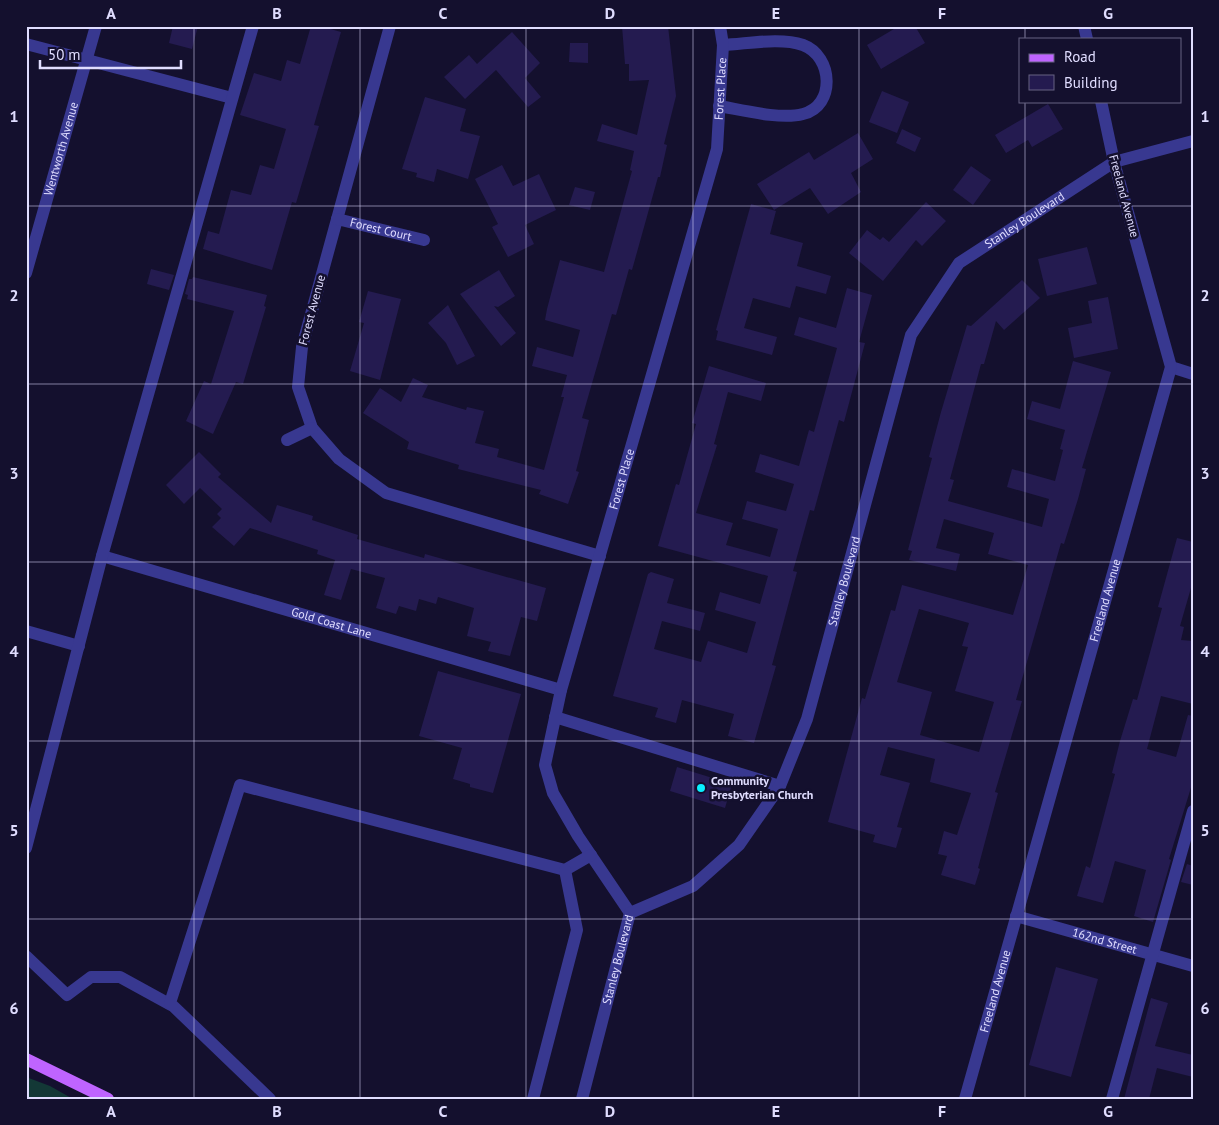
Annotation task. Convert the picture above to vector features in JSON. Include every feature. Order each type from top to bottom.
[{"type":"main road","points":[[26,1059],[108,1099]]},
{"type":"street","name":"Wentworth Avenue","points":[[26,273],[96,26]]},
{"type":"street","points":[[26,848],[102,556],[253,26]]},
{"type":"street","name":"Forest Avenue","points":[[390,26],[302,346],[298,387],[312,428],[339,459],[386,493],[600,556]]},
{"type":"street","name":"Forest Place","points":[[630,913],[591,855],[553,793],[545,765],[561,690],[717,149],[723,45],[720,26]]},
{"type":"street","points":[[719,106],[787,116],[803,114],[818,107],[825,94],[827,77],[824,61],[814,49],[801,44],[787,42],[723,45]]},
{"type":"street","points":[[26,44],[232,98]]},
{"type":"street","name":"Freeland Avenue","points":[[965,1099],[1171,368],[1114,162],[1101,102]]},
{"type":"street","name":"Stanley Boulevard","points":[[582,1099],[630,913],[692,886],[738,845],[780,786],[807,720],[911,335],[960,263],[1114,162],[1193,140]]},
{"type":"street","name":"Forest Court","points":[[338,220],[424,240]]},
{"type":"street","points":[[1171,368],[1193,374]]},
{"type":"street","points":[[287,440],[312,428]]},
{"type":"street","name":"Gold Coast Lane","points":[[102,556],[561,690]]},
{"type":"street","points":[[26,631],[79,646]]},
{"type":"street","points":[[555,717],[780,786]]},
{"type":"street","points":[[171,1004],[240,786],[565,870],[591,855]]},
{"type":"street","points":[[1112,1099],[1193,811]]},
{"type":"street","points":[[533,1099],[577,930],[565,870]]},
{"type":"street","name":"162nd Street","points":[[1016,916],[1193,966]]},
{"type":"street","points":[[26,956],[67,995],[90,977],[120,977],[171,1004],[270,1099]]},
{"type":"green space","points":[[26,1077],[50,1086],[73,1099],[26,1099]]},
{"type":"building","points":[[173,26],[198,26],[192,49],[169,43]]},
{"type":"building","points":[[311,26],[320,26],[341,32],[314,125],[319,126],[296,203],[292,202],[272,270],[203,249],[208,231],[219,234],[231,190],[251,195],[260,165],[274,169],[286,129],[240,115],[254,73],[281,81],[287,60],[300,64]]},
{"type":"building","points":[[622,26],[668,26],[676,96],[664,144],[667,145],[660,177],[658,177],[632,270],[629,269],[616,315],[612,314],[582,418],[589,420],[576,471],[579,472],[568,504],[539,494],[541,490],[458,469],[459,465],[407,449],[409,442],[363,413],[380,388],[401,402],[413,378],[428,385],[422,397],[466,410],[467,407],[484,411],[475,443],[499,449],[497,457],[544,470],[564,397],[561,397],[567,375],[532,366],[537,347],[573,357],[580,330],[545,320],[560,260],[604,272],[632,171],[630,170],[634,151],[597,141],[602,124],[637,135],[649,80],[629,81],[629,64],[625,64]]},
{"type":"building","points":[[899,26],[915,26],[925,43],[881,69],[867,45]]},
{"type":"building","points":[[512,32],[540,63],[525,78],[541,97],[528,107],[496,70],[465,99],[444,77],[469,55],[477,64]]},
{"type":"building","points":[[570,43],[588,43],[588,63],[569,62]]},
{"type":"building","points":[[882,91],[909,102],[897,133],[869,122]]},
{"type":"building","points":[[425,97],[466,109],[460,131],[480,136],[468,179],[437,169],[434,182],[416,177],[417,173],[402,169]]},
{"type":"building","points":[[1048,104],[1063,129],[1032,147],[1028,140],[1006,153],[995,135]]},
{"type":"building","points":[[902,129],[921,138],[915,152],[896,143]]},
{"type":"building","points":[[858,133],[873,159],[851,173],[861,192],[828,214],[810,188],[774,210],[757,184],[809,152],[814,160]]},
{"type":"building","points":[[502,165],[513,186],[539,174],[556,210],[525,225],[534,244],[508,257],[492,227],[498,224],[475,179]]},
{"type":"building","points":[[971,166],[991,180],[973,205],[953,190]]},
{"type":"building","points":[[575,187],[595,192],[590,210],[569,205]]},
{"type":"building","points":[[926,202],[946,221],[922,246],[916,240],[883,281],[849,253],[867,230],[880,240],[883,237],[889,242]]},
{"type":"building","points":[[751,204],[776,211],[770,234],[803,243],[797,266],[831,276],[826,294],[796,286],[790,308],[753,298],[744,328],[777,337],[772,355],[716,340],[718,331],[716,330]]},
{"type":"building","points":[[1087,247],[1097,284],[1047,296],[1038,259]]},
{"type":"building","points":[[151,269],[174,275],[169,290],[147,284]]},
{"type":"building","points":[[499,270],[515,296],[498,307],[494,306],[516,333],[501,346],[460,294]]},
{"type":"building","points":[[193,277],[267,295],[264,306],[266,307],[243,384],[236,382],[213,434],[186,421],[204,381],[211,384],[234,311],[187,299],[188,295],[185,294],[189,279]]},
{"type":"building","points":[[1022,280],[1040,298],[1004,330],[996,321],[984,364],[981,364],[950,479],[954,480],[948,501],[1042,527],[1049,499],[1007,487],[1012,469],[1055,481],[1063,450],[1060,449],[1065,430],[1027,419],[1032,401],[1060,409],[1073,361],[1111,372],[1082,468],[1086,469],[1078,499],[1064,544],[1061,543],[1016,700],[1022,701],[995,792],[998,793],[975,885],[941,875],[947,856],[938,854],[944,831],[957,835],[971,793],[930,782],[935,759],[888,747],[880,775],[910,783],[897,827],[902,828],[896,848],[873,842],[875,835],[828,822],[862,698],[865,699],[891,610],[895,611],[902,585],[1013,615],[1028,565],[988,554],[994,533],[944,519],[936,548],[960,554],[956,571],[909,560],[912,551],[908,550],[932,458],[929,457],[967,325],[971,326]],"holes":[[[919,609],[969,623],[962,646],[968,647],[955,691],[994,702],[979,752],[920,735],[932,692],[897,682]]]},
{"type":"building","points":[[847,288],[872,295],[859,342],[865,343],[844,422],[839,420],[814,511],[810,510],[793,571],[797,572],[772,665],[776,666],[754,743],[728,736],[734,714],[682,700],[676,723],[655,717],[658,708],[613,696],[648,574],[651,572],[674,579],[667,603],[705,613],[700,631],[662,621],[654,649],[701,662],[708,641],[747,653],[756,622],[715,610],[720,592],[760,604],[768,576],[658,546],[676,484],[679,485],[696,424],[692,423],[709,366],[766,383],[761,401],[728,392],[714,444],[717,445],[696,513],[733,523],[726,545],[770,557],[778,529],[742,519],[747,501],[786,511],[794,484],[755,472],[760,454],[799,466],[809,430],[814,432],[837,348],[794,335],[799,317],[836,328]]},
{"type":"building","points":[[368,291],[401,299],[380,380],[350,371],[364,323],[359,322]]},
{"type":"building","points":[[1108,297],[1118,349],[1074,358],[1068,328],[1092,323],[1088,301]]},
{"type":"building","points":[[448,305],[475,356],[457,365],[446,343],[428,323]]},
{"type":"building","points":[[199,452],[221,474],[218,477],[271,523],[277,505],[313,516],[312,520],[358,535],[357,539],[424,558],[425,554],[546,588],[537,621],[521,617],[510,656],[488,651],[491,642],[467,636],[474,608],[438,597],[436,604],[419,599],[416,611],[399,606],[396,614],[376,608],[385,578],[351,569],[341,600],[324,595],[335,560],[317,554],[318,550],[250,528],[234,546],[212,527],[221,518],[217,514],[222,509],[200,488],[184,504],[166,485]]},
{"type":"building","points":[[1177,538],[1193,542],[1193,581],[1180,626],[1184,627],[1181,640],[1193,641],[1193,704],[1161,696],[1147,749],[1176,757],[1188,715],[1193,716],[1193,781],[1169,859],[1171,860],[1153,922],[1134,916],[1146,870],[1115,861],[1103,903],[1077,896],[1086,866],[1090,868],[1115,774],[1112,773],[1120,741],[1133,699],[1137,700],[1162,608],[1158,607]]},
{"type":"building","points":[[438,671],[521,694],[493,793],[470,787],[470,784],[453,779],[462,748],[419,736]]},
{"type":"building","name":"Community Presbyterian Church","points":[[677,767],[732,784],[725,808],[670,791]]},
{"type":"building","points":[[1187,864],[1193,866],[1193,885],[1181,882]]},
{"type":"building","points":[[1056,967],[1098,979],[1071,1077],[1029,1065]]},
{"type":"building","points":[[1151,998],[1168,1003],[1155,1046],[1193,1055],[1193,1077],[1157,1068],[1149,1099],[1124,1099]]},
{"type":"place","name":"Community Presbyterian Church","points":[[701,788]]}]
